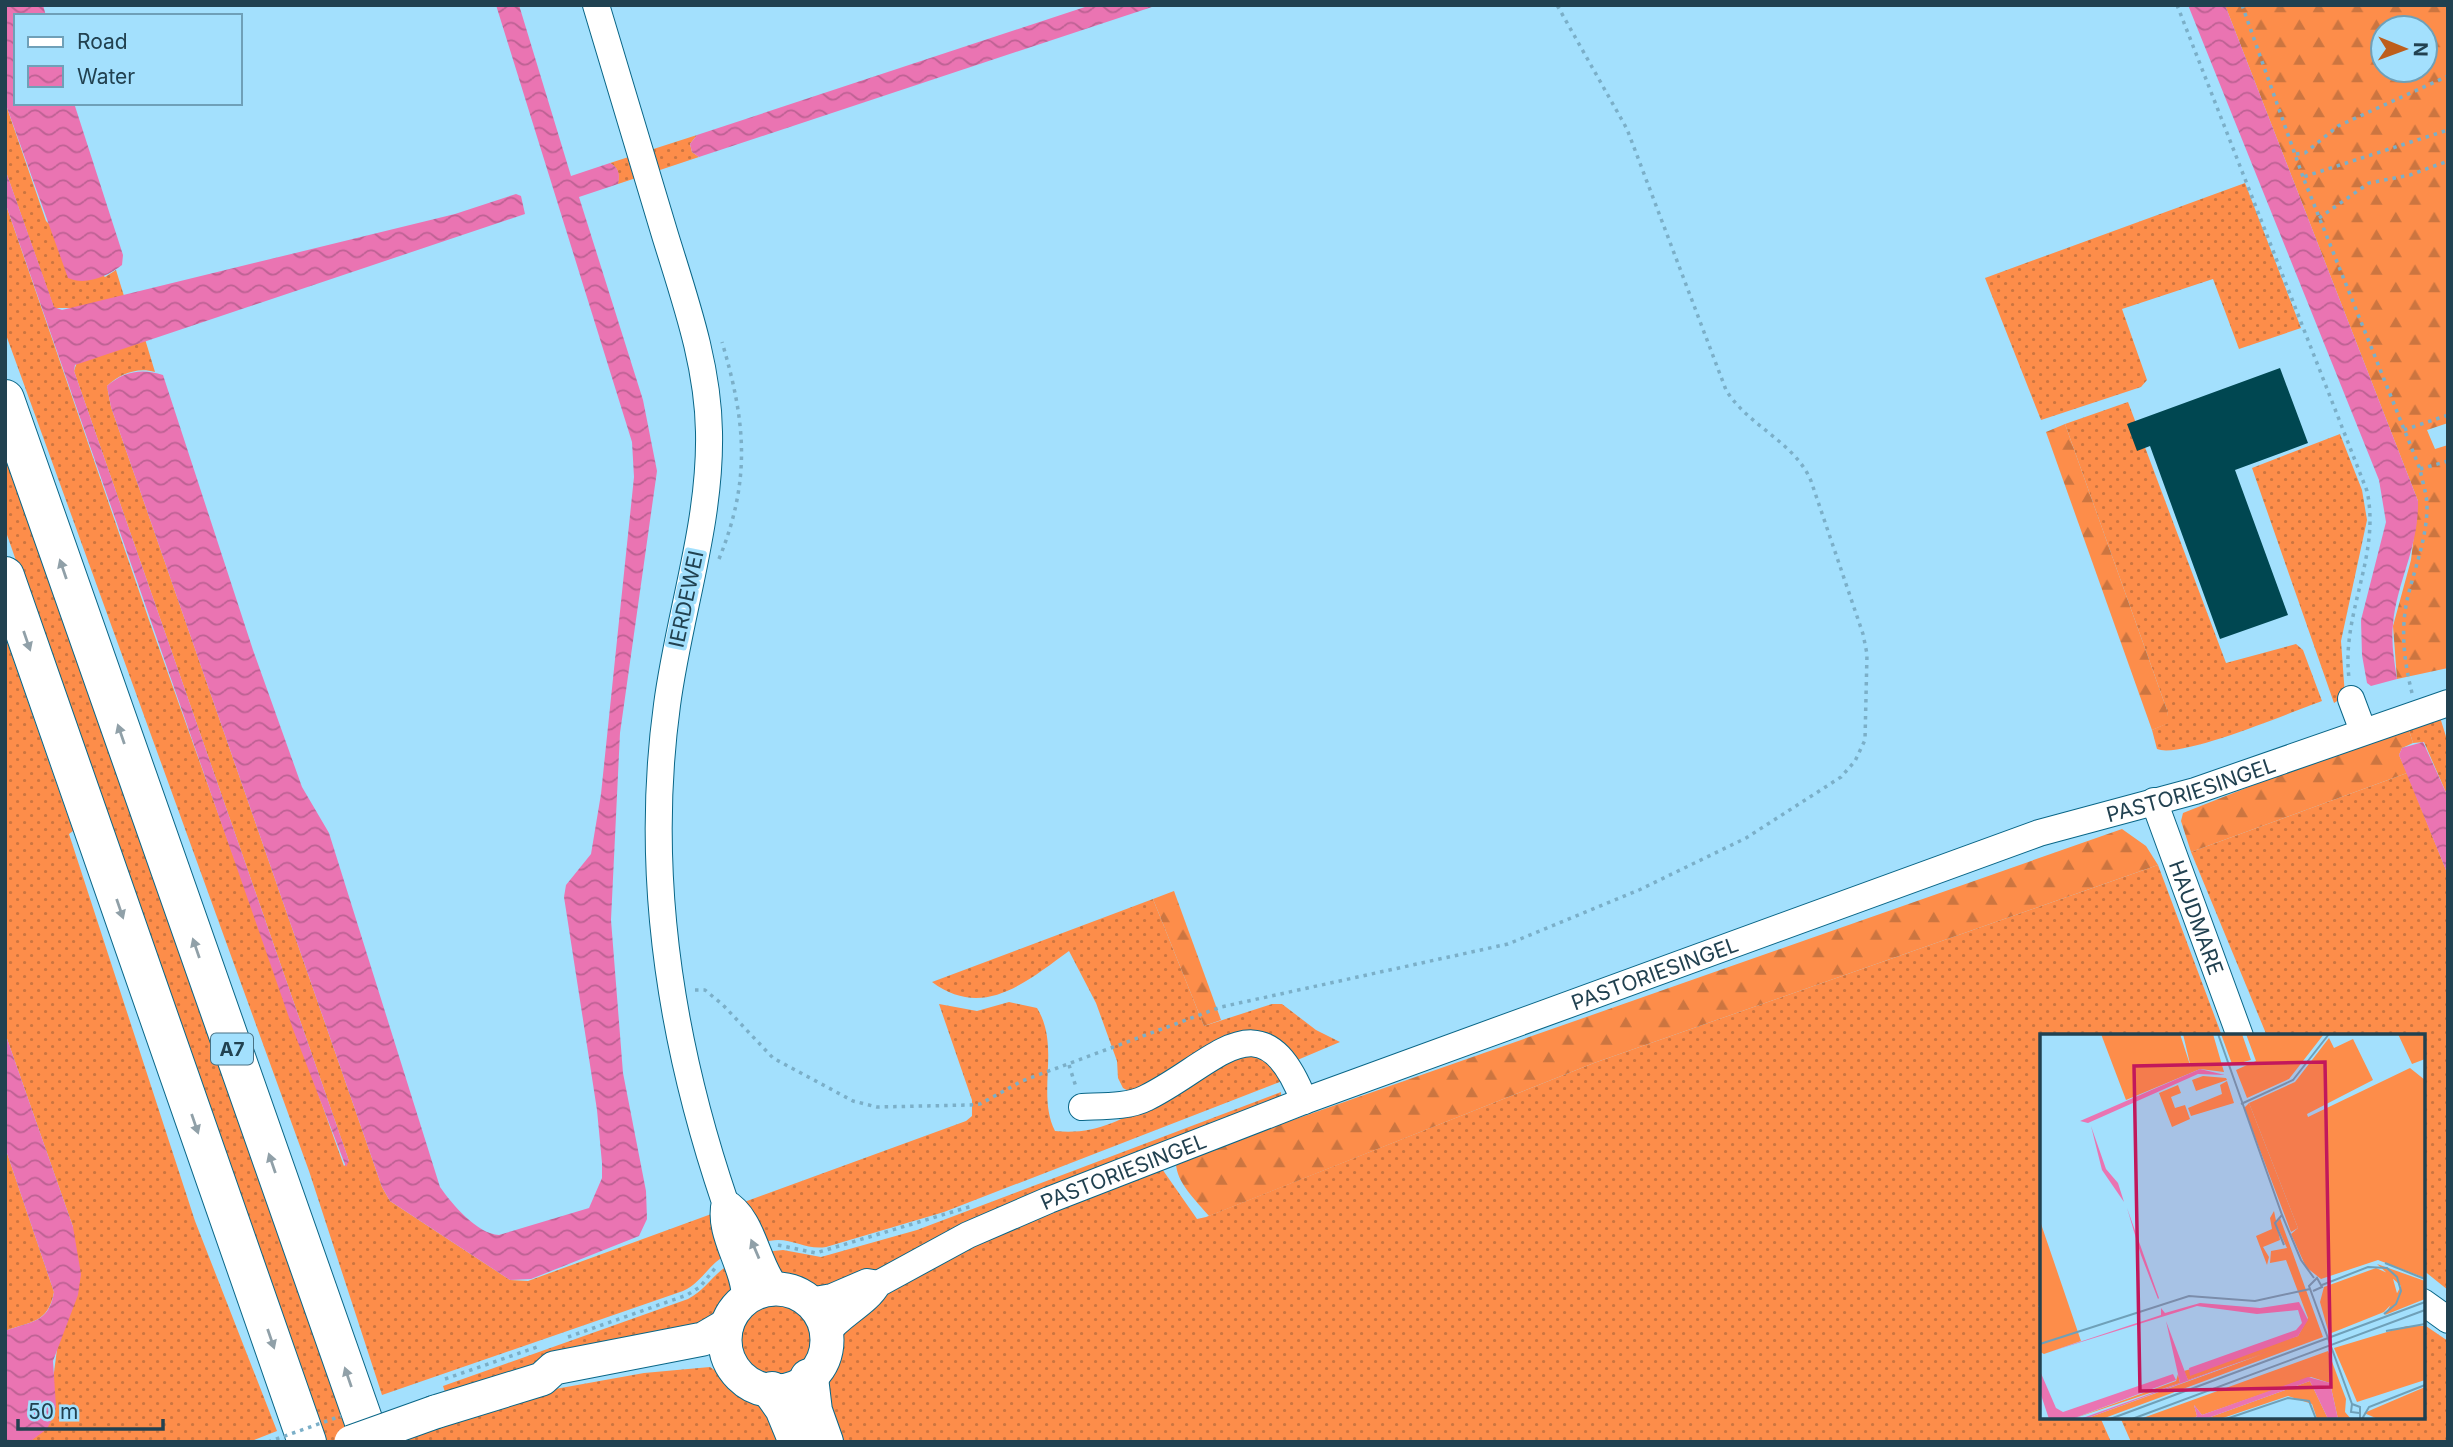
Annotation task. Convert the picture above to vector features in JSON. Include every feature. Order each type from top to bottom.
[{"type":"highway","name":"A7","points":[[5,398],[370,1442]]},
{"type":"highway","points":[[5,576],[307,1442]]},
{"type":"highway","points":[[809,1378],[813,1411],[824,1442]]},
{"type":"highway","points":[[772,1391],[784,1408],[798,1442]]},
{"type":"main road","points":[[542,1378],[554,1368],[703,1339],[760,1291],[778,1289],[796,1293],[809,1301],[821,1315],[826,1334],[823,1358],[809,1378],[792,1388],[772,1391],[750,1384],[731,1365],[725,1345],[736,1312]]},
{"type":"main road","points":[[351,1442],[436,1397],[542,1378],[557,1382],[702,1361],[731,1365]]},
{"type":"street","name":"IERDEWEI","points":[[596,5],[692,321],[708,405],[709,448],[704,513],[681,618],[666,710],[660,850],[665,939],[683,1056],[725,1202],[722,1212],[742,1275],[736,1312]]},
{"type":"street","points":[[2351,699],[2363,732]]},
{"type":"street","name":"PASTORIESINGEL","points":[[826,1334],[842,1315],[873,1294],[878,1284],[968,1235],[1304,1101],[2039,833],[2235,778],[2448,704]]},
{"type":"street","name":"HAUDMARE","points":[[2154,801],[2238,1034]]},
{"type":"street","points":[[1082,1107],[1144,1100],[1224,1050],[1251,1043],[1269,1047],[1282,1057],[1292,1070],[1304,1101]]},
{"type":"street","name":"IERDEWEI","points":[[725,1202],[736,1208],[766,1273],[778,1289]]},
{"type":"street","name":"PASTORIESINGEL","points":[[809,1301],[825,1299],[867,1282],[878,1284]]},
{"type":"street","points":[[2425,1303],[2448,1320]]},
{"type":"path","points":[[695,990],[708,992],[723,1004],[773,1058],[853,1101],[897,1108],[980,1104],[1022,1081],[1221,1007],[1487,950],[1541,933],[1746,838],[1818,794],[1849,769],[1864,740],[1867,654],[1863,634],[1811,481],[1803,465],[1739,408],[1726,390],[1627,129],[1557,5]]},
{"type":"path","points":[[2176,5],[2367,491],[2372,522],[2371,541],[2348,639],[2351,699]]},
{"type":"path","points":[[2242,5],[2303,177],[2420,469],[2427,505],[2422,546],[2407,599],[2403,632],[2404,662],[2412,693]]},
{"type":"path","points":[[2295,155],[2305,153],[2338,127],[2448,76]]},
{"type":"path","points":[[2303,177],[2448,130]]},
{"type":"path","points":[[2319,218],[2370,183],[2410,175],[2448,161]]},
{"type":"path","points":[[2404,430],[2448,415]]},
{"type":"path","points":[[2420,469],[2448,461]]},
{"type":"path","points":[[770,1245],[816,1253],[976,1205]]},
{"type":"path","points":[[565,1338],[687,1295],[700,1287],[722,1262]]},
{"type":"path","points":[[436,1397],[542,1346]]},
{"type":"green space","points":[[2225,5],[2448,5],[2448,423],[2427,430],[2435,449],[2448,445],[2448,668],[2397,679],[2393,626],[2411,560],[2418,501]]},
{"type":"green space","points":[[5,102],[46,221],[105,277],[116,270],[124,296],[75,308],[54,308],[5,169]]},
{"type":"green space","points":[[697,135],[690,144],[692,152],[699,157],[618,184],[618,172],[610,163]]},
{"type":"green space","points":[[2245,183],[2301,328],[2239,349],[2213,279],[2122,309],[2147,380],[2141,387],[2041,420],[1985,278]]},
{"type":"green space","points":[[5,202],[149,620],[344,1166],[349,1161],[74,371],[77,362],[145,339],[155,372],[135,371],[112,382],[107,386],[111,407],[382,1187],[390,1201],[510,1280],[528,1281],[966,1121],[972,1116],[972,1100],[939,1004],[977,1011],[1009,1002],[1037,1008],[1047,1038],[1048,1101],[1055,1131],[1080,1131],[1103,1126],[1144,1106],[1204,1067],[1234,1055],[1263,1051],[1285,1080],[944,1212],[826,1247],[778,1240],[745,1247],[716,1262],[697,1282],[683,1291],[382,1395],[309,1171],[5,332]]},
{"type":"green space","points":[[2128,402],[2226,663],[2296,644],[2303,650],[2322,701],[2212,741],[2170,750],[2157,749],[2152,730],[2168,723],[2167,710],[2065,424]]},
{"type":"green space","points":[[2065,424],[2167,710],[2169,723],[2152,730],[2046,432]]},
{"type":"green space","points":[[5,430],[358,1442],[322,1442],[5,529]]},
{"type":"green space","points":[[2340,434],[2362,490],[2367,520],[2341,641],[2345,696],[2334,703],[2252,468]]},
{"type":"green space","points":[[5,636],[73,831],[69,834],[195,1221],[277,1431],[249,1442],[26,1442],[32,1440],[53,1380],[73,1227],[5,1033]]},
{"type":"green space","points":[[2439,714],[2448,743],[2448,797],[2424,742],[2413,743],[2407,724]]},
{"type":"green space","points":[[2407,724],[2413,743],[2402,748],[2399,755],[2407,773],[2191,852],[2181,821],[2183,813]]},
{"type":"green space","points":[[2407,773],[2448,875],[2448,1290],[2425,1272],[2425,1034],[2266,1034],[2191,852]]},
{"type":"green space","points":[[2122,829],[2146,846],[2158,865],[1594,1063],[1209,1216],[1179,1176],[1176,1161]]},
{"type":"green space","points":[[2158,865],[2221,1034],[2040,1034],[2040,1419],[2101,1419],[2111,1442],[831,1442],[821,1381],[844,1325],[867,1304],[944,1257],[1160,1166],[1197,1219],[1206,1217],[1594,1063]]},
{"type":"green space","points":[[1174,891],[1221,1020],[1204,1026],[1153,899]]},
{"type":"green space","points":[[1153,899],[1204,1026],[1272,1004],[1282,1004],[1316,1030],[1340,1042],[1295,1061],[1278,1042],[1134,1094],[1123,1088],[1118,1078],[1117,1061],[1096,1003],[1069,951],[1020,984],[986,997],[969,998],[951,993],[932,982]]},
{"type":"green space","points":[[1281,1092],[1281,1099],[900,1262],[819,1291],[787,1280],[776,1272],[764,1252],[783,1250],[821,1257],[917,1230]]},
{"type":"green space","points":[[5,1147],[54,1292],[48,1310],[43,1315],[5,1331]]},
{"type":"green space","points":[[732,1263],[735,1294],[720,1317],[446,1395],[443,1386],[688,1299]]},
{"type":"green space","points":[[783,1304],[796,1310],[805,1319],[809,1325],[809,1353],[801,1364],[790,1372],[769,1374],[751,1364],[743,1353],[741,1332],[751,1314],[762,1306]]},
{"type":"green space","points":[[2425,1325],[2448,1341],[2448,1442],[2131,1442],[2121,1419],[2425,1419]]},
{"type":"green space","points":[[710,1367],[762,1403],[784,1442],[402,1442],[400,1439],[533,1393],[644,1373]]},
{"type":"water","points":[[5,5],[43,5],[45,14],[14,14],[14,105],[75,105],[123,255],[122,265],[110,273],[82,281],[68,278],[5,102]]},
{"type":"water","points":[[496,5],[519,5],[571,176],[610,163],[618,172],[618,184],[579,197],[643,400],[657,471],[620,733],[611,920],[623,1073],[646,1191],[647,1219],[639,1236],[531,1279],[510,1280],[390,1201],[382,1187],[111,407],[107,386],[134,372],[163,375],[253,650],[302,787],[329,833],[440,1187],[474,1224],[499,1235],[589,1208],[602,1178],[602,1163],[597,1110],[564,897],[566,885],[591,854],[601,794],[634,477],[632,442]]},
{"type":"water","points":[[1091,5],[1158,5],[699,157],[692,152],[690,144],[697,135]]},
{"type":"water","points":[[2188,5],[2225,5],[2418,501],[2412,549],[2393,624],[2397,679],[2371,686],[2367,683],[2362,655],[2361,620],[2386,522],[2379,480]]},
{"type":"water","points":[[5,169],[54,307],[62,310],[455,214],[516,194],[521,196],[525,214],[75,365],[74,371],[349,1161],[346,1167],[294,1032],[5,202]]},
{"type":"water","points":[[2423,742],[2448,797],[2448,875],[2399,755],[2402,748]]},
{"type":"water","points":[[5,1033],[73,1227],[81,1274],[78,1295],[53,1361],[56,1407],[53,1417],[47,1429],[32,1440],[5,1442],[5,1331],[38,1319],[48,1310],[54,1292],[5,1147]]},
{"type":"building","points":[[2280,368],[2308,443],[2235,470],[2288,615],[2220,639],[2150,446],[2137,451],[2127,424]]}]
